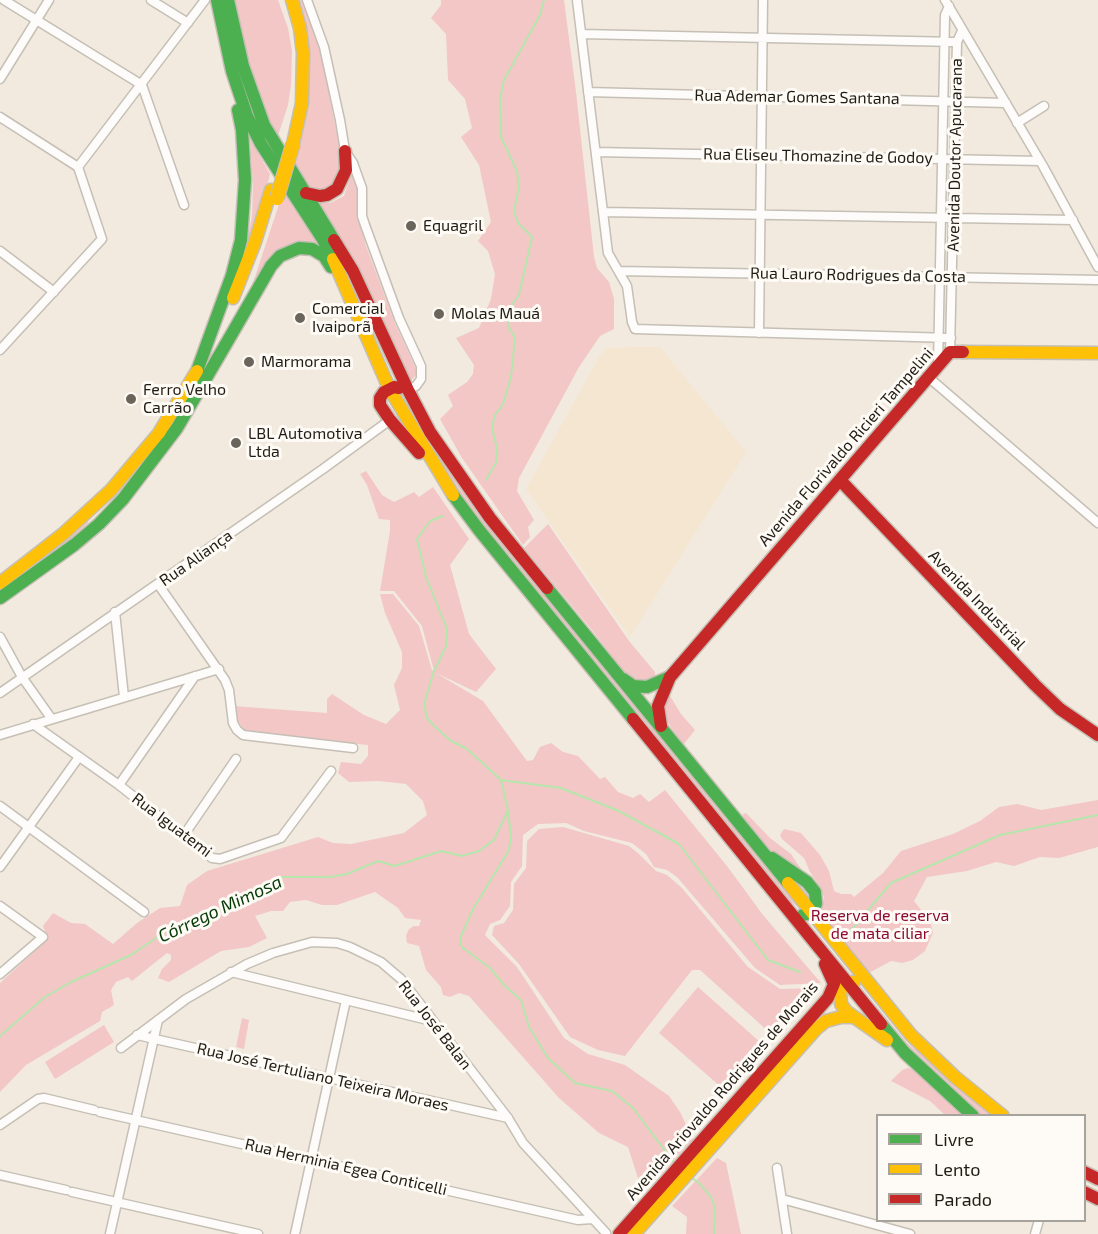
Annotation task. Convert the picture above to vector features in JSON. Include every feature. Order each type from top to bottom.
[{"type":"main road","points":[[197,371],[237,260],[243,220],[244,155],[232,71],[217,0]]},
{"type":"main road","points":[[283,0],[296,54],[295,102],[289,142]]},
{"type":"main road","points":[[230,337],[263,245],[274,194],[302,103],[303,53],[300,28],[292,0]]},
{"type":"main road","points":[[229,4],[243,66],[264,125],[353,271],[399,389],[490,518],[910,1035]]},
{"type":"main road","points":[[232,71],[247,116],[322,238],[356,311]]},
{"type":"main road","points":[[306,193],[320,196],[337,189],[346,170],[345,151]]},
{"type":"main road","points":[[0,598],[99,524],[148,469],[172,425],[242,280],[274,194]]},
{"type":"main road","points":[[0,583],[43,550],[111,490],[150,444],[172,425],[230,337],[271,266],[280,256],[299,248],[312,249],[324,256],[399,389],[447,486]]},
{"type":"main road","name":"Avenida Florivaldo Ricieri Tampelini","points":[[664,733],[658,716],[658,706],[670,677],[938,365],[950,345],[1098,353]]},
{"type":"main road","points":[[399,389],[384,392],[380,398],[380,405],[390,420],[447,486],[478,530],[847,984],[905,1053],[971,1114]]},
{"type":"main road","name":"Avenida Industrial","points":[[840,480],[1035,685],[1060,709],[1098,735]]},
{"type":"main road","points":[[43,550],[52,561]]},
{"type":"main road","points":[[615,673],[627,683],[639,687],[656,684],[670,677]]},
{"type":"main road","points":[[777,896],[796,913],[805,915],[810,913]]},
{"type":"main road","name":"Avenida Ariovaldo Rodrigues de Morais","points":[[634,1234],[832,990],[834,984],[830,972],[807,935]]},
{"type":"main road","points":[[905,1053],[847,1012],[840,999],[840,991],[847,984],[852,982],[859,985],[955,1077],[1001,1114]]},
{"type":"main road","name":"Avenida Ariovaldo Rodrigues de Morais","points":[[612,1233],[683,1171],[816,1029],[826,1021],[841,1017],[854,1017]]},
{"type":"street","points":[[3,0],[142,85],[184,205]]},
{"type":"street","points":[[0,79],[50,0]]},
{"type":"street","points":[[151,0],[188,23]]},
{"type":"street","points":[[78,167],[205,0]]},
{"type":"street","points":[[306,0],[324,47],[345,151],[353,163],[362,188],[362,216],[367,233],[399,318],[422,366],[421,379],[416,386],[399,389]]},
{"type":"street","points":[[577,0],[608,253],[611,262],[627,286],[633,326],[640,330],[938,338],[950,345]]},
{"type":"street","points":[[759,333],[763,0]]},
{"type":"street","points":[[947,3],[1040,161],[1098,267]]},
{"type":"street","name":"Avenida Doutor Apucarana","points":[[938,365],[938,276],[947,3]]},
{"type":"street","name":"Avenida Doutor Apucarana","points":[[950,345],[957,42],[962,31]]},
{"type":"street","points":[[581,34],[957,42]]},
{"type":"street","name":"Rua Ademar Gomes Santana","points":[[588,92],[1006,103]]},
{"type":"street","points":[[1017,123],[1044,106]]},
{"type":"street","points":[[0,117],[78,167],[102,239],[0,350]]},
{"type":"street","name":"Rua Eliseu Thomazine de Godoy","points":[[596,152],[1040,161]]},
{"type":"street","points":[[603,212],[1073,220]]},
{"type":"street","points":[[0,251],[54,292]]},
{"type":"street","name":"Rua Lauro Rodrigues da Costa","points":[[619,272],[1098,280]]},
{"type":"street","points":[[927,376],[1098,523]]},
{"type":"street","name":"Rua Aliança","points":[[0,693],[390,420]]},
{"type":"street","points":[[158,584],[219,669],[229,690],[233,723],[237,730],[243,735],[353,748]]},
{"type":"street","points":[[116,612],[124,697]]},
{"type":"street","points":[[0,637],[22,677],[51,718]]},
{"type":"street","points":[[0,735],[219,669]]},
{"type":"street","points":[[119,785],[195,676]]},
{"type":"street","name":"Rua Iguatemi","points":[[33,724],[119,785],[212,858],[220,859],[274,841],[287,831],[331,771]]},
{"type":"street","points":[[0,867],[79,757]]},
{"type":"street","points":[[184,835],[236,759]]},
{"type":"street","points":[[0,806],[144,912]]},
{"type":"street","points":[[0,906],[42,937],[0,974]]},
{"type":"street","name":"Rua José Balan","points":[[121,1048],[186,999],[231,972],[273,953],[312,942],[337,943],[361,952],[401,979],[508,1118],[523,1143],[592,1219],[612,1233]]},
{"type":"street","points":[[231,972],[432,1021]]},
{"type":"street","points":[[295,1234],[346,1000]]},
{"type":"street","points":[[110,1234],[158,1020]]},
{"type":"street","name":"Rua José Tertuliano Teixeira Moraes","points":[[137,1035],[508,1118]]},
{"type":"street","name":"Rua Herminia Egea Conticelli","points":[[0,1125],[38,1099],[44,1098],[578,1220],[592,1219]]},
{"type":"street","points":[[777,1168],[787,1234]]},
{"type":"street","points":[[0,1175],[258,1234]]},
{"type":"street","points":[[782,1199],[910,1234]]},
{"type":"shaded area","points":[[660,347],[746,452],[630,637],[526,489],[606,348]]},
{"type":"green space","points":[[231,0],[278,0],[288,28],[292,51],[291,85],[288,105],[277,139],[264,118]]},
{"type":"green space","points":[[297,0],[304,0],[319,43],[343,165],[334,187],[312,190],[292,166],[304,115]]},
{"type":"green space","points":[[441,0],[564,0],[594,257],[597,268],[609,282],[614,299],[614,329],[600,336],[579,367],[519,478],[517,491],[534,520],[528,527],[530,537],[523,545],[462,458],[440,419],[453,406],[448,395],[467,382],[473,374],[474,365],[456,338],[479,328],[491,299],[495,274],[488,251],[478,241],[491,222],[479,165],[461,137],[472,128],[465,99],[448,80],[446,34],[431,18],[441,5]]},
{"type":"green space","points":[[250,139],[270,174],[259,218],[244,259],[252,215],[253,184]]},
{"type":"green space","points":[[351,176],[354,177],[360,190],[358,216],[366,246],[394,321],[417,371],[409,383],[319,203],[330,203],[344,196]]},
{"type":"green space","points":[[284,189],[322,247],[292,244],[250,292]]},
{"type":"green space","points":[[400,397],[799,908],[786,897],[478,522]]},
{"type":"green space","points":[[366,471],[382,495],[394,502],[414,492],[419,497],[433,487],[469,539],[450,565],[469,634],[496,669],[476,692],[436,673],[483,701],[527,761],[533,760],[540,747],[551,743],[563,752],[578,756],[600,779],[605,777],[618,792],[633,798],[640,794],[649,802],[665,790],[727,866],[763,915],[821,983],[780,985],[755,968],[677,877],[667,870],[654,867],[646,854],[632,843],[584,831],[566,823],[538,824],[523,835],[522,866],[511,882],[510,906],[500,920],[490,924],[485,935],[517,967],[564,1038],[588,1054],[625,1065],[669,1096],[680,1112],[693,1139],[648,1188],[638,1178],[628,1147],[599,1133],[559,1098],[469,996],[459,993],[450,997],[443,995],[441,987],[426,970],[419,946],[407,943],[406,936],[409,929],[419,926],[421,920],[405,918],[398,908],[375,892],[337,905],[322,905],[306,900],[290,902],[283,911],[271,911],[255,916],[267,938],[249,947],[221,951],[169,982],[158,978],[162,969],[171,960],[171,955],[167,953],[132,981],[128,977],[116,982],[111,990],[114,1005],[102,1012],[100,1021],[26,1065],[0,1092],[0,983],[48,939],[43,926],[53,913],[71,923],[85,924],[113,944],[137,923],[160,908],[180,906],[187,885],[207,871],[318,837],[333,843],[351,844],[404,833],[427,815],[423,801],[406,784],[379,781],[349,782],[338,773],[341,762],[361,764],[368,756],[368,745],[244,730],[236,718],[233,706],[327,713],[327,699],[332,694],[364,715],[386,724],[400,710],[394,685],[402,668],[402,652],[385,613],[380,594],[393,594],[419,626],[434,671],[422,626],[394,591],[380,591],[390,520],[379,519],[367,485],[360,474]]},
{"type":"green space","points":[[86,520],[88,523],[71,540],[51,556],[49,555],[50,552]]},
{"type":"green space","points":[[548,524],[629,641],[655,672],[651,680],[637,682],[627,676],[524,548]]},
{"type":"green space","points":[[667,691],[681,714],[695,730],[683,745],[667,721],[664,709]]},
{"type":"green space","name":"Reserva de reserva de mata ciliar","points":[[1098,800],[1098,847],[1059,858],[1040,857],[1014,866],[996,862],[967,871],[927,877],[914,901],[930,921],[933,933],[925,951],[913,960],[902,963],[891,961],[867,974],[817,913],[824,898],[821,888],[804,858],[780,835],[784,829],[801,833],[820,855],[829,871],[834,891],[851,894],[854,897],[883,873],[901,851],[953,834],[980,821],[999,807],[1017,804],[1041,810]]},
{"type":"green space","points":[[746,813],[770,838],[791,854],[805,875],[779,859],[744,818],[743,814]]},
{"type":"green space","points":[[563,827],[629,846],[656,871],[667,875],[682,888],[748,967],[780,989],[816,988],[778,1029],[769,1032],[700,970],[692,970],[625,1056],[598,1050],[570,1037],[519,964],[492,935],[494,926],[504,923],[513,910],[514,884],[526,868],[527,841],[539,829]]},
{"type":"green space","points":[[698,987],[760,1042],[721,1087],[659,1033]]},
{"type":"green space","points":[[862,990],[907,1043],[995,1114],[980,1114],[920,1061]]},
{"type":"green space","points":[[242,1018],[249,1020],[244,1049],[236,1047]]},
{"type":"green space","points":[[104,1025],[114,1042],[55,1079],[45,1062]]},
{"type":"green space","points":[[908,1068],[914,1070],[964,1114],[944,1114],[930,1101],[891,1081],[902,1070]]},
{"type":"green space","points":[[717,1158],[726,1163],[741,1234],[686,1234],[687,1217],[672,1206]]},
{"type":"waterway","points":[[486,480],[496,463],[497,449],[492,427],[495,415],[503,404],[511,377],[515,338],[508,326],[508,310],[519,295],[532,237],[518,223],[514,212],[519,186],[517,171],[501,137],[500,100],[504,80],[540,15],[544,0]]},
{"type":"waterway","name":"Córrego Mimosa","points":[[0,1036],[45,997],[71,982],[131,955],[165,932],[221,909],[283,877],[330,877],[347,874],[378,861],[395,866],[441,851],[462,856],[479,851],[494,840],[508,810],[501,780],[467,749],[450,740],[434,726],[427,718],[424,704],[434,671],[446,646],[447,629],[426,577],[417,539],[430,521],[443,516]]},
{"type":"waterway","points":[[501,780],[561,788],[619,811],[679,844],[768,960],[800,972]]},
{"type":"waterway","points":[[508,812],[511,835],[509,850],[473,909],[461,936],[460,944],[490,968],[521,1000],[529,1027],[548,1058],[575,1083],[612,1091],[633,1108],[675,1164]]},
{"type":"waterway","points":[[848,934],[891,883],[1000,835],[1098,815]]},
{"type":"waterway","points":[[691,1177],[711,1197],[715,1208],[714,1234]]},
{"type":"traffic: fast","points":[[217,0],[232,71],[247,116],[261,144],[322,238],[333,259]]},
{"type":"traffic: fast","points":[[228,0],[243,66],[264,125],[334,240]]},
{"type":"traffic: fast","points":[[197,371],[232,275],[241,240],[245,180],[242,130],[238,110]]},
{"type":"traffic: fast","points":[[230,337],[271,266],[280,256],[299,248],[312,249],[324,256],[331,267]]},
{"type":"traffic: fast","points":[[0,598],[74,545],[99,524],[123,499],[177,428],[230,337]]},
{"type":"traffic: fast","points":[[453,495],[633,719]]},
{"type":"traffic: fast","points":[[547,588],[788,883]]},
{"type":"traffic: fast","points":[[623,679],[633,686],[647,687],[670,677]]},
{"type":"traffic: fast","points":[[772,858],[807,882],[815,892],[816,904],[810,913],[803,915]]},
{"type":"traffic: fast","points":[[881,1024],[905,1053],[971,1114]]},
{"type":"traffic: slow","points":[[292,0],[300,28],[303,53],[302,103],[293,144]]},
{"type":"traffic: slow","points":[[277,198],[293,144]]},
{"type":"traffic: slow","points":[[233,298],[255,242],[271,190]]},
{"type":"traffic: slow","points":[[333,259],[389,388],[453,495]]},
{"type":"traffic: slow","points":[[963,352],[1098,353]]},
{"type":"traffic: slow","points":[[0,583],[63,534],[111,490],[159,433],[197,371]]},
{"type":"traffic: slow","points":[[788,883],[911,1035],[955,1077],[1001,1114]]},
{"type":"traffic: slow","points":[[854,982],[847,983],[840,991],[841,1004],[847,1012],[887,1040]]},
{"type":"traffic: slow","points":[[634,1234],[816,1029],[826,1021],[841,1017],[854,1017]]},
{"type":"traffic: jam","points":[[306,193],[320,196],[337,189],[346,170],[345,151]]},
{"type":"traffic: jam","points":[[334,240],[353,271],[430,432],[490,518],[547,588]]},
{"type":"traffic: jam","points":[[661,726],[658,706],[670,677],[950,352],[963,352]]},
{"type":"traffic: jam","points":[[399,388],[394,387],[384,392],[380,398],[380,405],[419,453]]},
{"type":"traffic: jam","points":[[840,480],[1035,685],[1060,709],[1098,735]]},
{"type":"traffic: jam","points":[[633,719],[881,1024]]},
{"type":"traffic: jam","points":[[619,1234],[828,998],[834,984],[825,964]]},
{"type":"traffic: jam","points":[[1086,1173],[1098,1179]]},
{"type":"traffic: jam","points":[[1086,1193],[1098,1199]]},
{"type":"place","name":"Equagril","points":[[411,226]]},
{"type":"place","name":"Molas Mauá","points":[[439,314]]},
{"type":"place","name":"Comercial Ivaiporã","points":[[300,318]]},
{"type":"place","name":"Marmorama","points":[[249,362]]},
{"type":"place","name":"Ferro Velho Carrão","points":[[131,399]]},
{"type":"place","name":"LBL Automotiva Ltda","points":[[236,443]]}]
